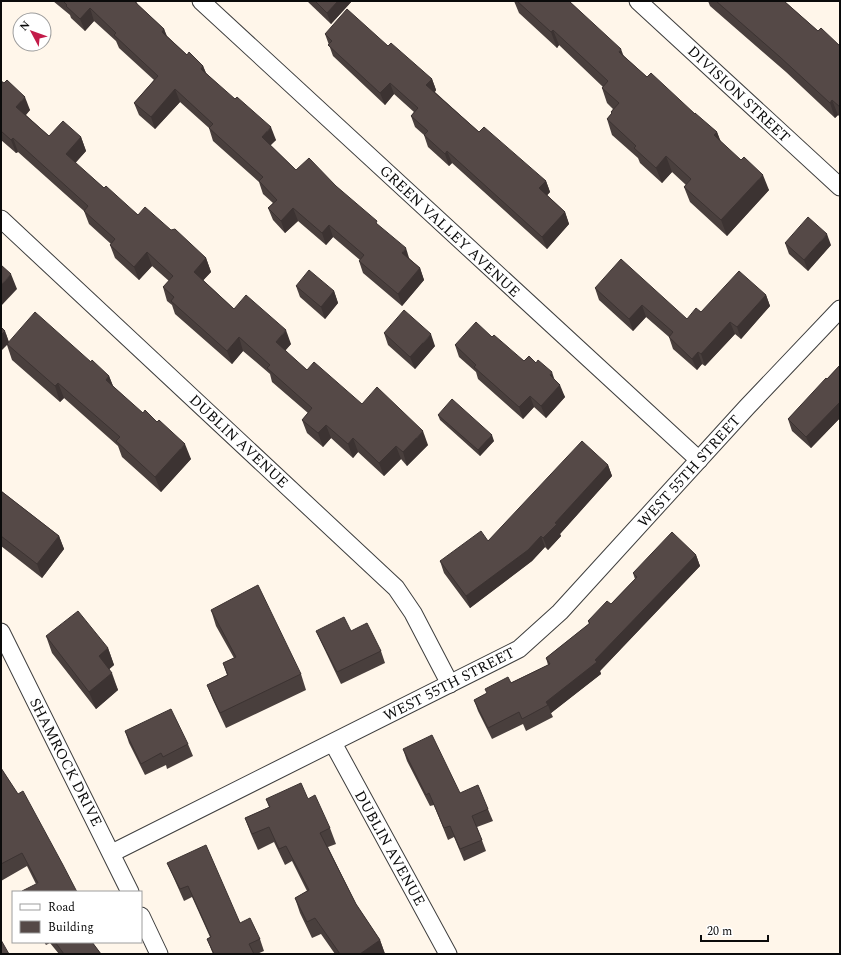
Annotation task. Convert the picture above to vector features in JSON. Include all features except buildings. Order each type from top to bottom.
[{"type":"street","name":"GREEN VALLEY AVENUE","points":[[201,1],[699,460]]},
{"type":"street","name":"DIVISION STREET","points":[[638,1],[840,187]]},
{"type":"street","name":"DUBLIN AVENUE","points":[[1,219],[396,588],[413,613],[450,684]]},
{"type":"street","name":"WEST 55TH STREET","points":[[112,853],[509,655],[530,639],[560,612],[840,308]]},
{"type":"street","name":"SHAMROCK DRIVE","points":[[1,632],[130,891]]},
{"type":"street","name":"DUBLIN AVENUE","points":[[333,743],[448,954]]},
{"type":"street","points":[[142,918],[159,954]]}]
